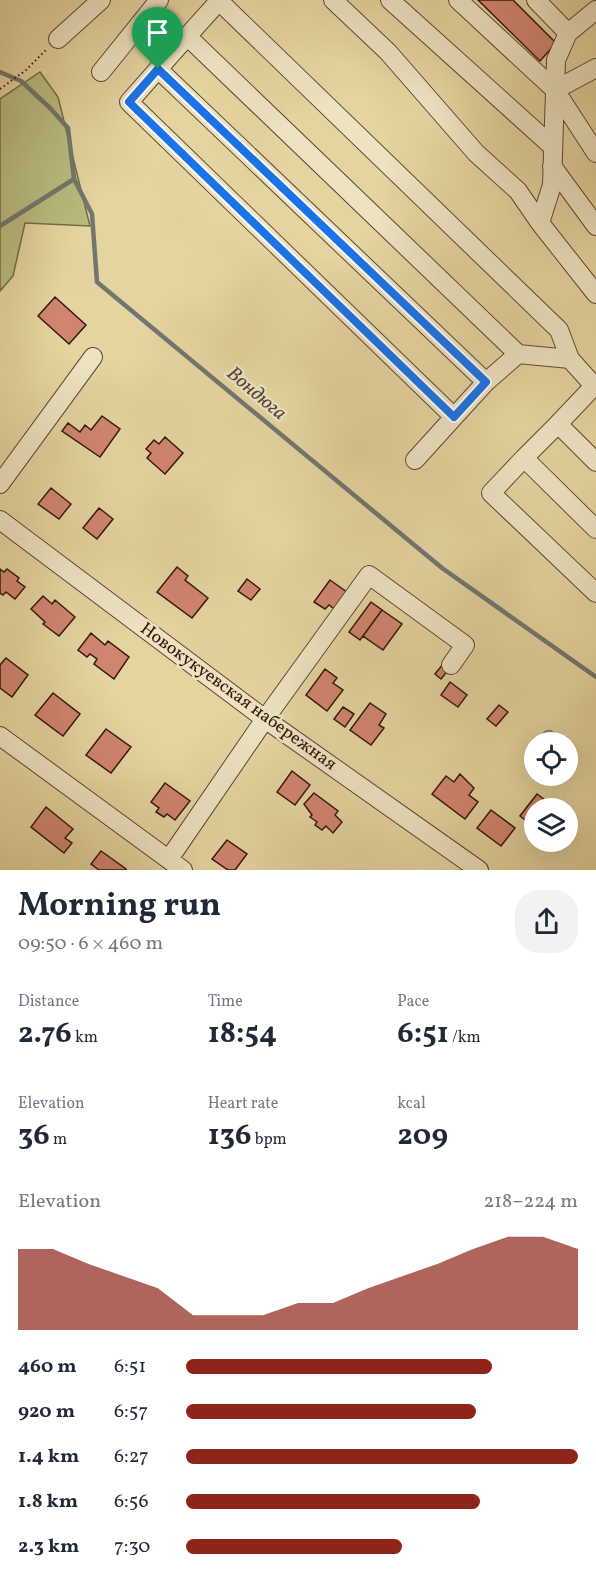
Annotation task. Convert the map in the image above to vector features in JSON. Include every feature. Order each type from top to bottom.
[{"type":"street","points":[[58,39],[101,0]]},
{"type":"street","points":[[101,72],[159,0]]},
{"type":"street","points":[[454,417],[129,102],[219,0],[559,330],[570,359],[596,386],[490,493],[596,593]]},
{"type":"street","points":[[333,0],[388,52],[476,153],[518,192],[596,294]]},
{"type":"street","points":[[390,0],[553,147]]},
{"type":"street","points":[[458,0],[555,90],[596,153]]},
{"type":"street","points":[[536,0],[568,33]]},
{"type":"street","points":[[540,223],[552,185],[556,60],[568,33],[596,10]]},
{"type":"street","points":[[188,36],[518,354],[570,359]]},
{"type":"street","points":[[158,69],[486,382]]},
{"type":"street","points":[[555,90],[595,72]]},
{"type":"street","points":[[552,166],[596,226]]},
{"type":"street","points":[[415,460],[486,382],[518,354]]},
{"type":"street","points":[[0,484],[93,357]]},
{"type":"street","points":[[558,424],[596,462]]},
{"type":"street","points":[[525,458],[596,529]]},
{"type":"street","name":"Новокукуевская набережная","points":[[0,520],[265,719],[479,870]]},
{"type":"street","points":[[0,736],[176,865],[265,719],[369,575],[465,645],[451,665]]},
{"type":"path","points":[[0,89],[26,70],[58,39]]},
{"type":"green space","points":[[40,72],[58,97],[90,226],[25,223],[13,276],[0,291],[0,99]]},
{"type":"building","points":[[478,0],[513,0],[556,43],[540,61]]},
{"type":"building","points":[[55,297],[86,325],[69,344],[38,316]]},
{"type":"building","points":[[102,416],[120,429],[100,457],[62,431],[68,423],[80,432],[85,425],[91,430]]},
{"type":"building","points":[[165,437],[183,453],[165,474],[147,458],[151,453],[146,449],[154,440],[159,444]]},
{"type":"building","points":[[51,488],[71,504],[59,519],[38,504]]},
{"type":"building","points":[[99,508],[113,519],[97,539],[83,528]]},
{"type":"building","points":[[177,567],[188,576],[185,580],[208,598],[192,618],[157,592]]},
{"type":"building","points":[[0,569],[4,572],[7,569],[19,578],[17,581],[25,587],[15,599],[6,592],[3,595],[0,593]]},
{"type":"building","points":[[247,579],[260,589],[251,600],[238,591]]},
{"type":"building","points":[[330,580],[351,595],[338,612],[329,605],[325,609],[314,602]]},
{"type":"building","points":[[43,596],[52,604],[55,600],[75,617],[59,636],[43,624],[45,622],[31,609]]},
{"type":"building","points":[[371,602],[382,610],[360,640],[349,632]]},
{"type":"building","points":[[382,610],[402,624],[383,650],[363,636]]},
{"type":"building","points":[[91,633],[105,645],[108,641],[129,657],[114,679],[94,664],[97,659],[90,654],[87,657],[78,650]]},
{"type":"building","points":[[6,658],[28,675],[12,697],[0,688],[0,665]]},
{"type":"building","points":[[443,664],[449,669],[441,679],[435,674]]},
{"type":"building","points":[[325,669],[337,678],[333,683],[343,690],[327,711],[306,695]]},
{"type":"building","points":[[450,682],[467,695],[458,707],[441,695]]},
{"type":"building","points":[[53,693],[80,714],[63,736],[35,715]]},
{"type":"building","points":[[370,703],[386,714],[379,725],[384,728],[371,745],[350,730]]},
{"type":"building","points":[[499,705],[508,712],[496,726],[487,719]]},
{"type":"building","points":[[343,707],[354,714],[345,727],[334,719]]},
{"type":"building","points":[[106,729],[131,747],[111,773],[86,755]]},
{"type":"building","points":[[292,771],[310,785],[295,805],[277,792]]},
{"type":"building","points":[[460,774],[474,788],[469,795],[478,802],[465,819],[432,794],[446,776],[454,782]]},
{"type":"building","points":[[165,783],[190,801],[175,820],[167,814],[164,817],[156,812],[159,808],[151,802]]},
{"type":"building","points":[[314,793],[338,811],[335,815],[342,822],[333,833],[326,826],[322,830],[310,817],[312,815],[304,804]]},
{"type":"building","points":[[46,807],[73,829],[65,838],[72,843],[64,853],[31,827]]},
{"type":"building","points":[[491,810],[515,828],[501,846],[477,828]]},
{"type":"building","points":[[227,840],[247,854],[235,870],[228,870],[212,859]]},
{"type":"building","points":[[101,851],[126,870],[99,870],[91,864]]},
{"type":"waterway","name":"Вондюга","points":[[0,72],[21,81],[68,128],[74,179],[92,214],[97,282],[442,568],[596,677]]},
{"type":"waterway","points":[[0,226],[74,179]]},
{"type":"route","points":[[158,69],[486,382],[454,417],[129,102],[158,69]]}]
